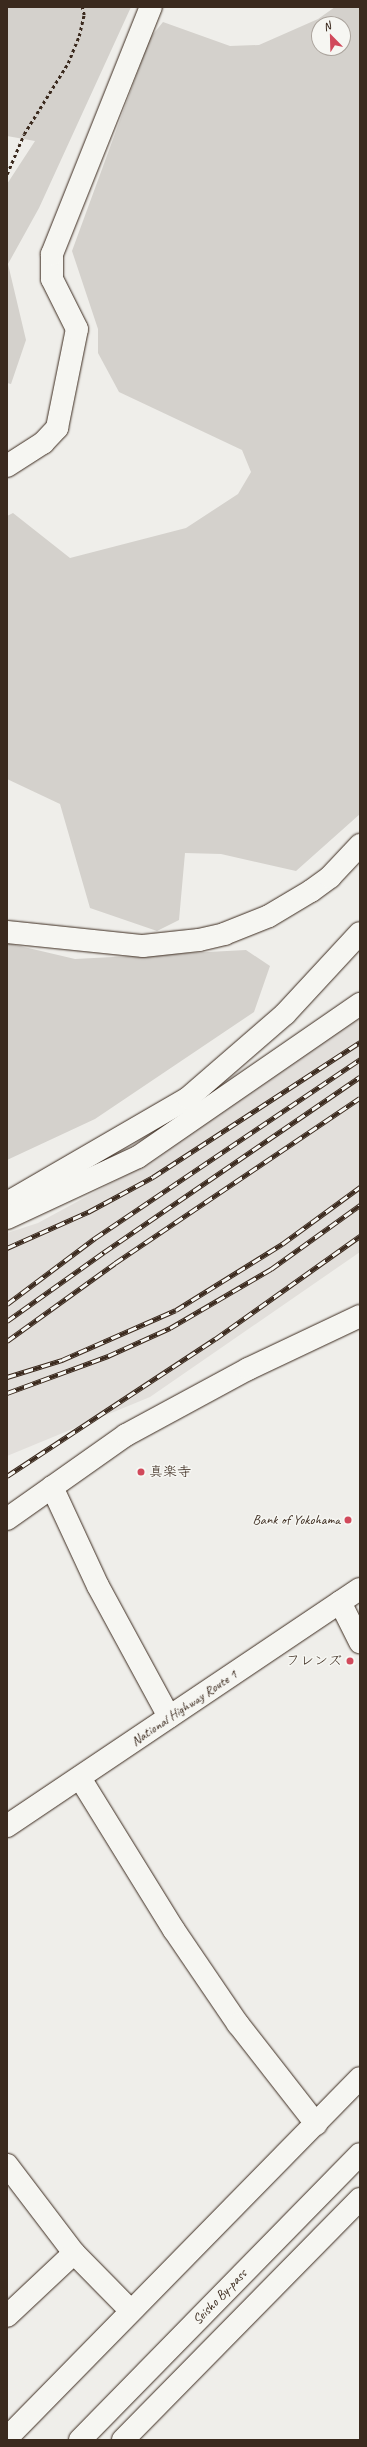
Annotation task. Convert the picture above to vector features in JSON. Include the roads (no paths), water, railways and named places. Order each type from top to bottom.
[{"type":"main road","points":[[7,466],[43,442],[57,428],[77,329],[52,279],[52,254],[151,7]]},
{"type":"main road","points":[[7,932],[143,946],[199,940],[224,934],[269,916],[311,891],[330,877],[360,845]]},
{"type":"main road","points":[[7,1203],[188,1098],[285,1014],[360,934]]},
{"type":"main road","points":[[7,1218],[138,1156],[360,1004]]},
{"type":"main road","points":[[7,1519],[126,1435],[190,1399],[285,1351],[360,1316]]},
{"type":"main road","points":[[52,1486],[98,1586],[169,1717]]},
{"type":"main road","name":"National Highway Route 1","points":[[7,1826],[360,1589]]},
{"type":"main road","points":[[340,1602],[360,1642]]},
{"type":"main road","points":[[80,1778],[174,1930],[238,2024],[316,2124]]},
{"type":"main road","points":[[7,2438],[130,2310],[360,2078]]},
{"type":"main road","name":"Seisho By-pass","points":[[80,2440],[360,2154]]},
{"type":"main road","points":[[7,2165],[74,2252],[130,2310]]},
{"type":"main road","points":[[123,2440],[360,2200]]},
{"type":"main road","points":[[7,2316],[74,2252]]},
{"type":"main road","points":[[141,2440],[220,2343]]},
{"type":"railway","points":[[7,1248],[88,1212],[153,1177],[360,1042]]},
{"type":"railway","points":[[7,1304],[95,1238],[360,1059]]},
{"type":"railway","points":[[7,1321],[104,1252],[360,1077]]},
{"type":"railway","points":[[7,1341],[115,1263],[360,1098]]},
{"type":"railway","points":[[7,1377],[62,1360],[176,1310],[282,1244],[360,1187]]},
{"type":"railway","points":[[7,1393],[108,1356],[170,1328],[271,1269],[360,1205]]},
{"type":"railway","points":[[7,1476],[215,1339],[360,1236]]},
{"type":"place","name":"真楽寺","points":[[141,1472]]},
{"type":"place","name":"Bank of Yokohama","points":[[348,1520]]},
{"type":"place","name":"フレンズ","points":[[350,1661]]}]
